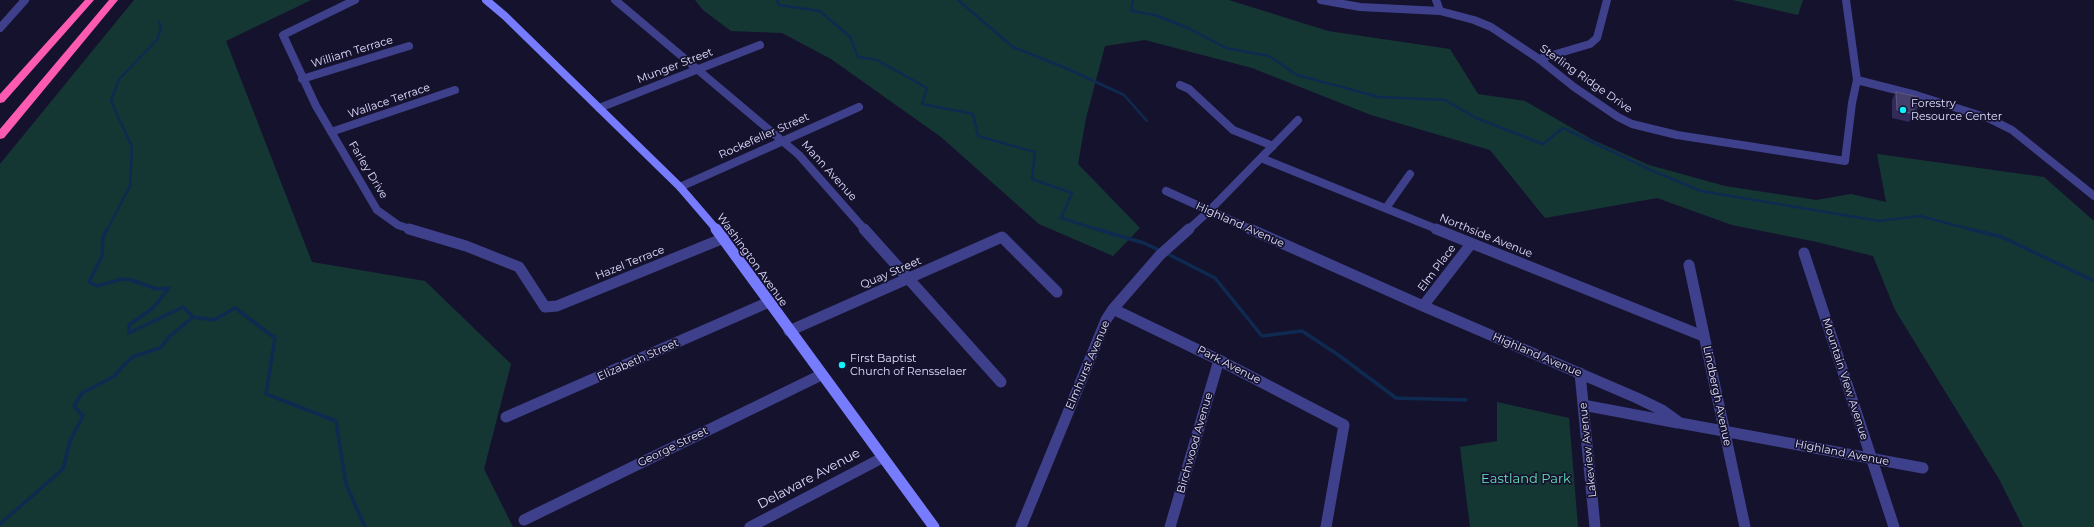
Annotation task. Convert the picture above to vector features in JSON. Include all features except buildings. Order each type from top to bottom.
[{"type":"highway","points":[[0,100],[90,0]]},
{"type":"highway","points":[[0,136],[114,0]]},
{"type":"street","points":[[0,28],[25,0]]},
{"type":"street","name":"Farley Drive","points":[[355,0],[290,30],[283,35],[302,79],[377,210],[398,225],[466,246],[519,267],[544,307]]},
{"type":"street","name":"Washington Avenue","points":[[486,0],[505,16],[680,187],[724,238],[789,331],[934,527]]},
{"type":"street","name":"Mann Avenue","points":[[615,0],[799,155],[1001,382]]},
{"type":"street","name":"Sterling Ridge Drive","points":[[1321,0],[1360,7],[1440,11],[1458,15],[1491,27],[1539,59],[1574,87],[1618,117],[1632,124],[1677,135],[1846,162],[1852,103],[1857,80]]},
{"type":"street","points":[[1409,0],[1413,10]]},
{"type":"street","points":[[1436,0],[1440,11]]},
{"type":"street","points":[[1539,59],[1590,44],[1597,38],[1607,0]]},
{"type":"street","points":[[1846,0],[1857,80],[1945,103],[1994,121],[2012,130],[2094,196]]},
{"type":"street","name":"Munger Street","points":[[599,108],[760,45]]},
{"type":"street","name":"William Terrace","points":[[302,79],[409,46]]},
{"type":"street","points":[[1180,85],[1189,89],[1233,130],[1273,146]]},
{"type":"street","name":"Wallace Terrace","points":[[331,132],[455,90]]},
{"type":"street","name":"Rockefeller Street","points":[[680,187],[859,107]]},
{"type":"street","name":"Elmhurst Avenue","points":[[1021,527],[1106,320],[1113,309],[1160,255],[1209,211],[1298,120]]},
{"type":"street","name":"Northside Avenue","points":[[1261,158],[1471,244],[1703,336]]},
{"type":"street","points":[[1386,208],[1410,174]]},
{"type":"street","name":"Highland Avenue","points":[[1166,191],[1423,306],[1662,410],[1680,423],[1923,468]]},
{"type":"street","name":"Quay Street","points":[[789,331],[1002,237],[1057,292]]},
{"type":"street","name":"Hazel Terrace","points":[[544,307],[557,306],[724,238]]},
{"type":"street","name":"Elm Place","points":[[1423,306],[1471,244]]},
{"type":"street","name":"Mountain View Avenue","points":[[1804,253],[1894,527]]},
{"type":"street","name":"Lindbergh Avenue","points":[[1689,265],[1745,527]]},
{"type":"street","name":"Elizabeth Street","points":[[506,417],[769,302]]},
{"type":"street","name":"Park Avenue","points":[[1113,309],[1219,360],[1344,425],[1326,527]]},
{"type":"street","name":"Birchwood Avenue","points":[[1170,527],[1219,360]]},
{"type":"street","name":"Lakeview Avenue","points":[[1580,374],[1595,527]]},
{"type":"street","name":"George Street","points":[[524,520],[821,375]]},
{"type":"street","points":[[1583,405],[1680,423]]},
{"type":"street","name":"Delaware Avenue","points":[[750,527],[882,458]]},
{"type":"green space","points":[[134,0],[311,0],[226,41],[312,262],[425,281],[511,364],[484,469],[513,527],[0,527],[0,164]]},
{"type":"green space","points":[[695,0],[1229,0],[1328,31],[1450,49],[1478,94],[1525,101],[1591,139],[1649,165],[1725,186],[1816,200],[1851,194],[1886,202],[1877,154],[2044,177],[2094,221],[2094,527],[2023,527],[1999,479],[1895,310],[1873,256],[1817,242],[1732,225],[1657,198],[1545,218],[1490,150],[1371,115],[1252,68],[1145,40],[1105,46],[1086,118],[1078,164],[1140,228],[1113,256],[1039,224],[941,137],[831,59],[782,33],[731,31],[703,10]]},
{"type":"green space","points":[[1733,0],[1803,0],[1798,15]]},
{"type":"green space","name":"Eastland Park","points":[[1497,402],[1569,418],[1578,527],[1470,527],[1460,447],[1497,441]]},
{"type":"waterway","points":[[777,0],[779,5],[820,11],[850,37],[858,57],[877,60],[927,88],[922,104],[973,114],[978,136],[1035,152],[1032,179],[1072,193],[1061,218],[1099,230]]},
{"type":"waterway","points":[[958,0],[1013,47],[1068,69],[1124,95],[1147,121]]},
{"type":"waterway","points":[[1133,0],[1131,11],[1155,15],[1190,29],[1226,48],[1269,56],[1297,75],[1379,97],[1445,100],[1476,118],[1543,144],[1563,128],[1653,171],[1701,191],[1879,221],[1920,216],[1972,230]]},
{"type":"waterway","points":[[107,230],[130,186],[132,147],[111,101],[119,79],[157,40],[161,28],[159,22]]},
{"type":"waterway","points":[[107,229],[103,237],[102,256],[89,282],[97,286],[122,279],[131,280],[157,289],[169,288],[153,308],[129,325],[129,333],[183,307],[193,317]]},
{"type":"waterway","points":[[1096,229],[1144,243],[1161,251]]},
{"type":"waterway","points":[[1972,230],[2002,237],[2094,281]]},
{"type":"waterway","points":[[1166,253],[1215,278],[1262,336],[1302,331],[1337,354],[1396,398],[1466,400]]},
{"type":"waterway","points":[[193,317],[214,320],[235,308],[275,338],[266,394],[336,421],[346,484],[365,527]]},
{"type":"waterway","points":[[0,524],[63,469],[70,441],[83,416],[74,406],[82,393],[113,377],[132,357],[160,348],[170,336],[193,317]]},
{"type":"place","name":"Forestry Resource Center","points":[[1903,110]]},
{"type":"place","name":"First Baptist Church of Rensselaer","points":[[842,365]]}]
